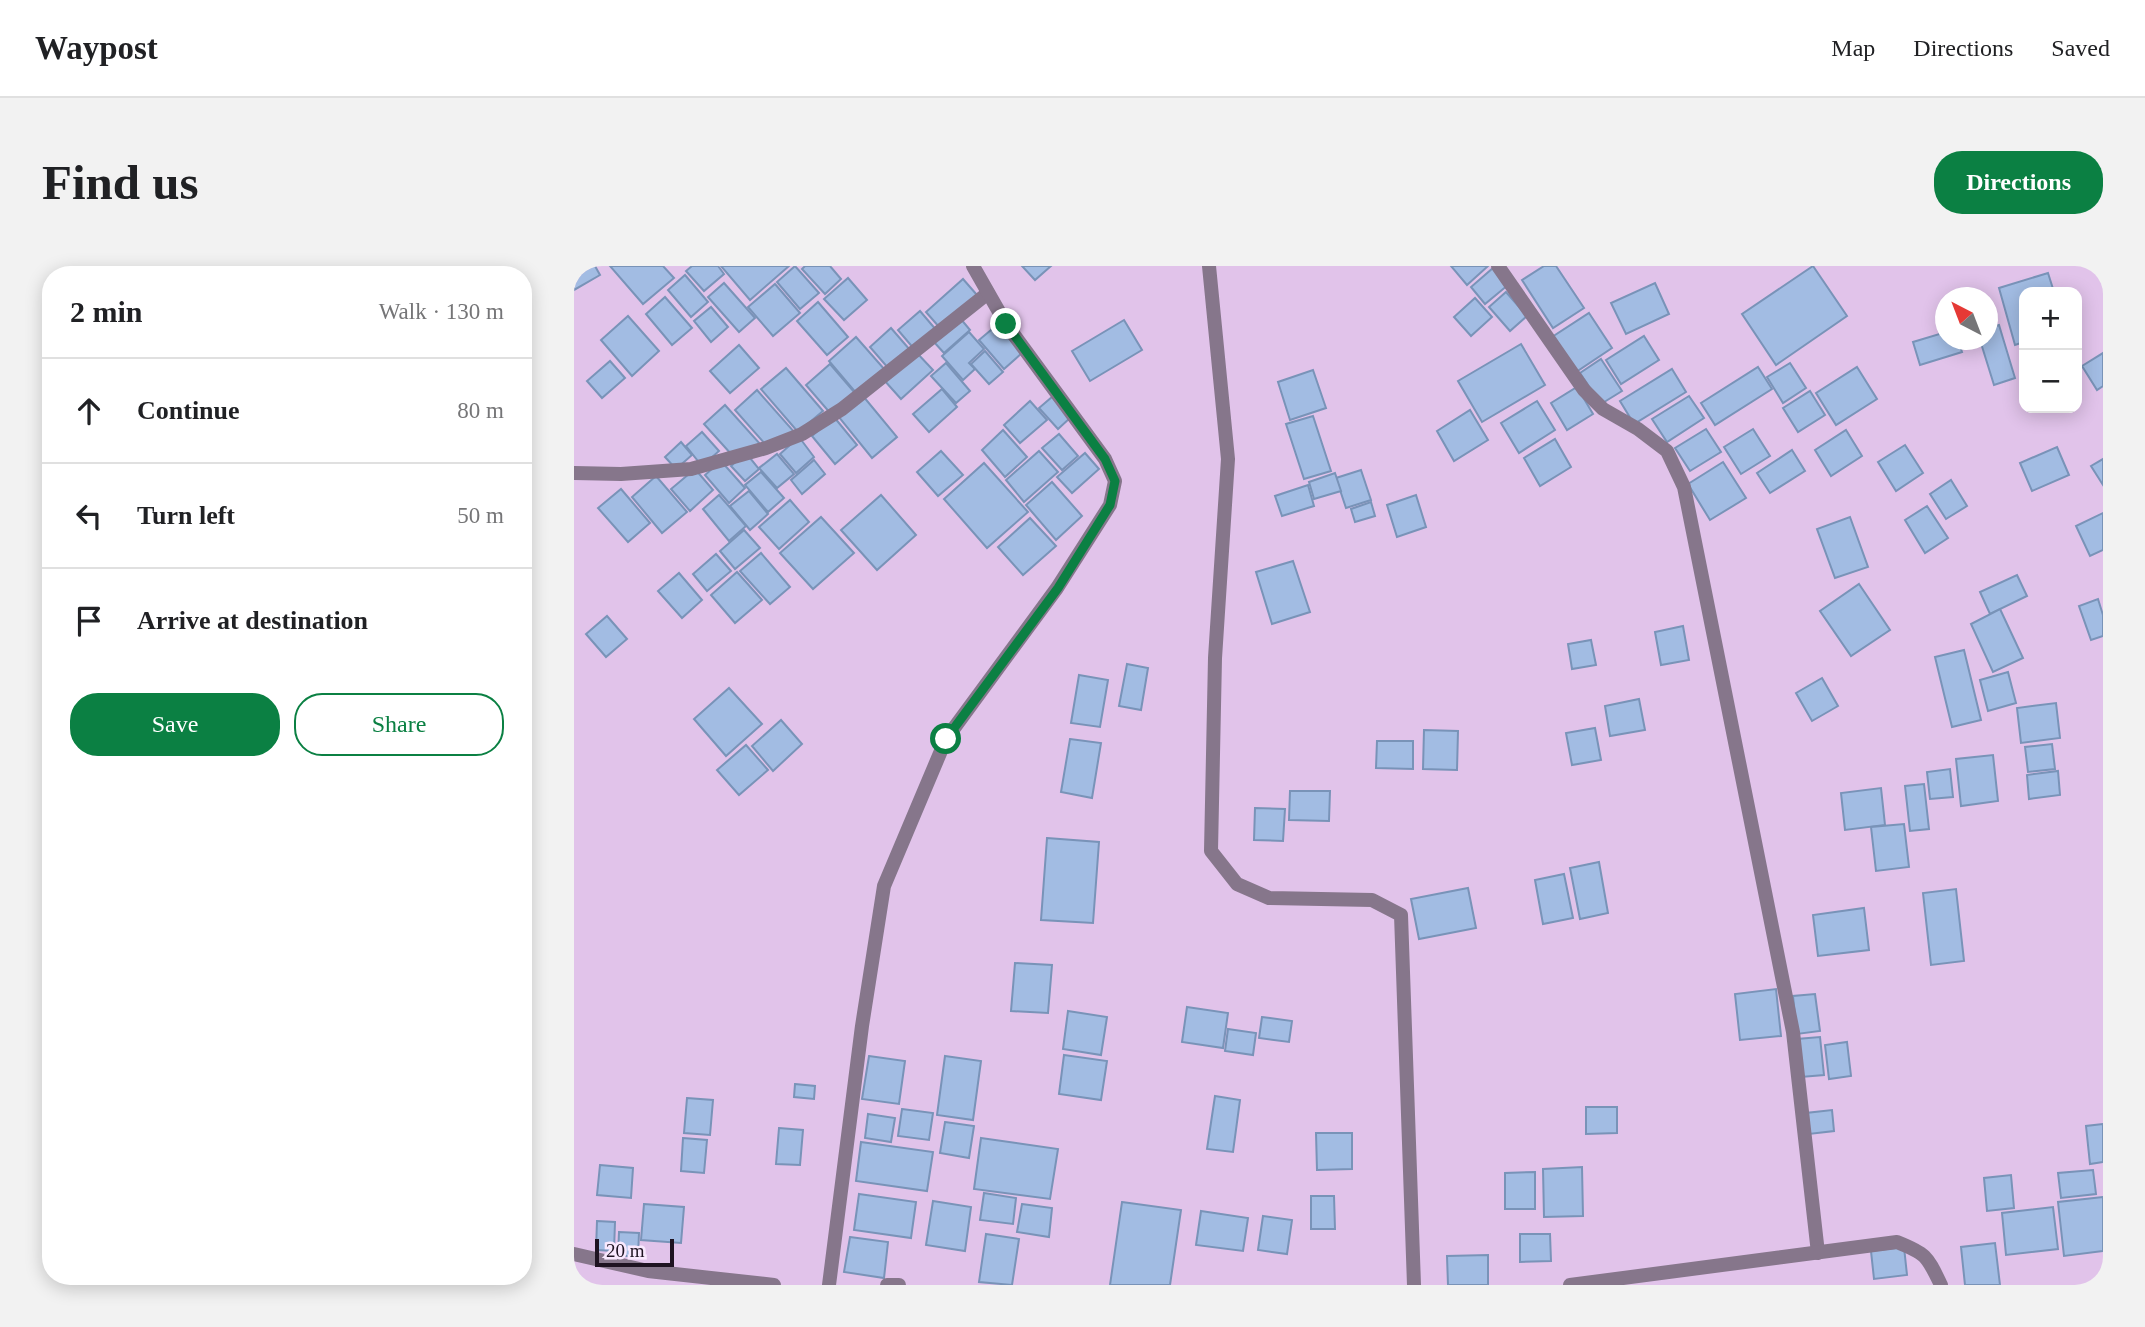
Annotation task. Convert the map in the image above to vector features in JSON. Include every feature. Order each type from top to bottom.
[{"type":"street","points":[[829,1285],[862,1026],[884,886],[946,739],[1058,588],[1110,505],[1115,481],[1105,459],[1006,324],[973,266]]},
{"type":"street","points":[[1209,266],[1228,459],[1215,658],[1211,851],[1237,884],[1269,898],[1372,900],[1401,915],[1414,1285]]},
{"type":"street","points":[[1498,266],[1584,390],[1603,409],[1638,429],[1667,451],[1684,487],[1793,1032],[1818,1253]]},
{"type":"street","points":[[574,473],[621,474],[691,469],[766,448],[802,434],[842,409],[988,293]]},
{"type":"street","points":[[1570,1285],[1897,1242],[1922,1252],[1941,1285]]},
{"type":"street","points":[[574,1254],[648,1271],[774,1285]]},
{"type":"street","points":[[887,1285],[899,1285]]},
{"type":"building","points":[[574,266],[595,266],[600,275],[574,290]]},
{"type":"building","points":[[610,266],[663,266],[674,278],[643,304]]},
{"type":"building","points":[[692,266],[718,266],[724,274],[704,291],[686,271]]},
{"type":"building","points":[[721,266],[789,266],[750,300]]},
{"type":"building","points":[[795,266],[819,293],[800,309],[777,282]]},
{"type":"building","points":[[805,266],[830,266],[841,279],[825,294],[802,269]]},
{"type":"building","points":[[1022,266],[1051,266],[1035,280]]},
{"type":"building","points":[[1451,266],[1488,266],[1467,285]]},
{"type":"building","points":[[1544,266],[1556,266],[1584,308],[1553,328],[1522,280]]},
{"type":"building","points":[[1813,266],[1847,316],[1776,365],[1742,314]]},
{"type":"building","points":[[1493,268],[1508,285],[1485,304],[1471,287]]},
{"type":"building","points":[[2048,273],[2052,287],[2019,287],[2019,344],[2015,345],[1999,288]]},
{"type":"building","points":[[685,275],[708,302],[691,317],[668,290]]},
{"type":"building","points":[[848,278],[867,300],[844,320],[824,299]]},
{"type":"building","points":[[963,279],[977,295],[940,328],[926,312]]},
{"type":"building","points":[[724,283],[755,318],[739,332],[708,297]]},
{"type":"building","points":[[1655,283],[1669,314],[1626,334],[1611,303]]},
{"type":"building","points":[[775,284],[800,313],[773,336],[748,307]]},
{"type":"building","points":[[1506,292],[1527,316],[1510,331],[1489,307]]},
{"type":"building","points":[[665,297],[692,328],[672,345],[646,314]]},
{"type":"building","points":[[1475,298],[1492,317],[1471,336],[1454,317]]},
{"type":"building","points":[[818,302],[848,337],[827,355],[797,321]]},
{"type":"building","points":[[711,307],[728,327],[711,342],[694,321]]},
{"type":"building","points":[[920,311],[937,331],[915,350],[898,330]]},
{"type":"building","points":[[1589,313],[1612,348],[1576,372],[1552,337]]},
{"type":"building","points":[[628,316],[659,351],[632,376],[601,340]]},
{"type":"building","points":[[960,318],[970,330],[944,353],[934,342]]},
{"type":"building","points":[[1124,320],[1142,350],[1090,381],[1072,351]]},
{"type":"building","points":[[997,325],[1022,353],[1004,369],[979,340]]},
{"type":"building","points":[[1998,325],[2015,378],[1994,385],[1983,350],[1998,350]]},
{"type":"building","points":[[891,328],[910,350],[889,369],[870,347]]},
{"type":"building","points":[[969,332],[984,349],[969,363],[975,369],[963,380],[942,356]]},
{"type":"building","points":[[1935,335],[1935,350],[1962,352],[1920,365],[1913,342]]},
{"type":"building","points":[[1644,336],[1659,360],[1621,384],[1606,360]]},
{"type":"building","points":[[856,337],[885,370],[857,394],[829,361]]},
{"type":"building","points":[[1521,344],[1545,385],[1482,422],[1458,381]]},
{"type":"building","points":[[739,345],[759,368],[730,393],[710,371]]},
{"type":"building","points":[[985,351],[1003,372],[989,384],[971,364]]},
{"type":"building","points":[[916,352],[933,370],[901,399],[884,380]]},
{"type":"building","points":[[2103,353],[2103,386],[2097,390],[2082,366]]},
{"type":"building","points":[[1601,359],[1622,391],[1601,404],[1580,373]]},
{"type":"building","points":[[610,361],[625,378],[602,398],[587,381]]},
{"type":"building","points":[[946,363],[970,391],[956,403],[931,376]]},
{"type":"building","points":[[1790,363],[1806,388],[1783,403],[1767,377]]},
{"type":"building","points":[[830,364],[855,393],[831,414],[806,385]]},
{"type":"building","points":[[1758,367],[1772,389],[1715,425],[1701,403]]},
{"type":"building","points":[[1857,367],[1877,399],[1836,425],[1816,393]]},
{"type":"building","points":[[786,368],[823,411],[798,432],[761,389]]},
{"type":"building","points":[[1672,369],[1686,392],[1634,424],[1620,401]]},
{"type":"building","points":[[1313,370],[1326,408],[1290,420],[1278,382]]},
{"type":"building","points":[[1577,387],[1593,414],[1567,430],[1551,403]]},
{"type":"building","points":[[942,389],[957,407],[929,432],[913,414]]},
{"type":"building","points":[[757,390],[796,434],[766,445],[735,410]]},
{"type":"building","points":[[1810,391],[1825,415],[1798,432],[1783,408]]},
{"type":"building","points":[[863,396],[897,437],[872,458],[838,416]]},
{"type":"building","points":[[1689,396],[1704,418],[1667,442],[1652,419]]},
{"type":"building","points":[[1052,397],[1070,418],[1058,429],[1039,408]]},
{"type":"building","points":[[1030,401],[1047,420],[1020,443],[1004,425]]},
{"type":"building","points":[[1537,401],[1555,430],[1519,453],[1501,423]]},
{"type":"building","points":[[725,405],[761,445],[732,455],[704,424]]},
{"type":"building","points":[[1470,410],[1488,440],[1454,461],[1437,431]]},
{"type":"building","points":[[1313,416],[1331,471],[1304,479],[1286,424]]},
{"type":"building","points":[[834,417],[857,445],[835,464],[812,436]]},
{"type":"building","points":[[1706,429],[1721,452],[1690,471],[1675,448]]},
{"type":"building","points":[[1753,429],[1770,456],[1741,474],[1724,447]]},
{"type":"building","points":[[1003,430],[1027,457],[1005,477],[982,450]]},
{"type":"building","points":[[1846,430],[1862,456],[1831,476],[1815,450]]},
{"type":"building","points":[[702,432],[719,451],[702,466],[686,446]]},
{"type":"building","points":[[1059,434],[1078,456],[1062,470],[1042,448]]},
{"type":"building","points":[[799,437],[814,457],[796,473],[780,454]]},
{"type":"building","points":[[1555,439],[1571,467],[1540,486],[1524,458]]},
{"type":"building","points":[[681,442],[692,455],[676,469],[665,457]]},
{"type":"building","points":[[1905,445],[1923,473],[1896,491],[1878,462]]},
{"type":"building","points":[[2057,447],[2069,475],[2032,491],[2020,463]]},
{"type":"building","points":[[1792,450],[1805,471],[1770,493],[1757,473]]},
{"type":"building","points":[[941,451],[963,475],[938,496],[917,472]]},
{"type":"building","points":[[1039,451],[1058,472],[1024,502],[1006,480]]},
{"type":"building","points":[[746,453],[759,469],[745,481],[731,466]]},
{"type":"building","points":[[1085,453],[1099,469],[1072,493],[1057,477]]},
{"type":"building","points":[[777,454],[794,474],[777,488],[759,468]]},
{"type":"building","points":[[2103,459],[2103,485],[2091,466]]},
{"type":"building","points":[[814,460],[825,474],[802,494],[791,480]]},
{"type":"building","points":[[721,461],[745,488],[729,503],[705,475]]},
{"type":"building","points":[[1723,462],[1746,498],[1710,520],[1688,484]]},
{"type":"building","points":[[984,463],[1028,512],[987,548],[944,499]]},
{"type":"building","points":[[695,469],[713,490],[690,511],[671,489]]},
{"type":"building","points":[[1361,470],[1371,500],[1346,508],[1336,478]]},
{"type":"building","points":[[761,472],[784,498],[768,512],[745,485]]},
{"type":"building","points":[[1335,473],[1341,491],[1314,499],[1309,482]]},
{"type":"building","points":[[656,476],[687,512],[662,533],[632,497]]},
{"type":"building","points":[[1951,480],[1967,506],[1946,519],[1930,494]]},
{"type":"building","points":[[1052,482],[1082,516],[1056,540],[1026,505]]},
{"type":"building","points":[[1308,485],[1314,506],[1282,516],[1275,496]]},
{"type":"building","points":[[621,489],[650,523],[628,542],[598,508]]},
{"type":"building","points":[[749,491],[768,514],[750,530],[730,506]]},
{"type":"building","points":[[719,495],[746,526],[729,541],[703,509]]},
{"type":"building","points":[[881,495],[916,535],[877,570],[841,530]]},
{"type":"building","points":[[1416,495],[1426,527],[1397,537],[1387,505]]},
{"type":"building","points":[[790,500],[809,522],[779,549],[759,527]]},
{"type":"building","points":[[1371,502],[1375,516],[1355,522],[1351,509]]},
{"type":"building","points":[[1927,506],[1948,538],[1925,553],[1905,520]]},
{"type":"building","points":[[2103,513],[2103,550],[2090,556],[2076,526]]},
{"type":"building","points":[[821,517],[854,553],[813,589],[780,553]]},
{"type":"building","points":[[1850,517],[1868,567],[1835,578],[1817,529]]},
{"type":"building","points":[[1030,518],[1056,546],[1023,575],[998,547]]},
{"type":"building","points":[[744,530],[760,548],[735,569],[720,551]]},
{"type":"building","points":[[761,553],[790,587],[770,604],[740,571]]},
{"type":"building","points":[[716,554],[731,571],[707,591],[693,574]]},
{"type":"building","points":[[1293,561],[1310,612],[1272,624],[1256,572]]},
{"type":"building","points":[[737,572],[762,600],[735,623],[711,595]]},
{"type":"building","points":[[679,573],[702,600],[682,618],[658,591]]},
{"type":"building","points":[[2017,575],[2027,596],[1990,614],[1980,592]]},
{"type":"building","points":[[1859,584],[1890,630],[1851,656],[1820,611]]},
{"type":"building","points":[[2098,599],[2103,615],[2103,636],[2091,640],[2079,606]]},
{"type":"building","points":[[2000,609],[2023,658],[1993,672],[1971,624]]},
{"type":"building","points":[[607,616],[627,639],[606,657],[586,634]]},
{"type":"building","points":[[1683,626],[1689,660],[1661,665],[1655,632]]},
{"type":"building","points":[[1591,640],[1596,665],[1572,669],[1568,644]]},
{"type":"building","points":[[1964,650],[1981,720],[1952,727],[1935,657]]},
{"type":"building","points":[[1127,664],[1148,668],[1141,710],[1119,706]]},
{"type":"building","points":[[2008,672],[2016,703],[1988,711],[1980,680]]},
{"type":"building","points":[[1079,675],[1108,680],[1100,727],[1071,723]]},
{"type":"building","points":[[1822,678],[1838,706],[1812,721],[1796,693]]},
{"type":"building","points":[[729,688],[762,724],[726,756],[694,719]]},
{"type":"building","points":[[1639,699],[1645,730],[1610,736],[1605,706]]},
{"type":"building","points":[[2056,703],[2060,738],[2021,743],[2017,708]]},
{"type":"building","points":[[781,720],[802,744],[773,771],[752,746]]},
{"type":"building","points":[[1595,728],[1601,760],[1572,765],[1566,733]]},
{"type":"building","points":[[1424,730],[1458,731],[1457,770],[1423,769]]},
{"type":"building","points":[[1070,739],[1101,743],[1092,798],[1061,792]]},
{"type":"building","points":[[1377,741],[1413,741],[1413,769],[1376,768]]},
{"type":"building","points":[[2052,744],[2055,769],[2028,772],[2025,747]]},
{"type":"building","points":[[746,745],[768,770],[739,795],[717,770]]},
{"type":"building","points":[[1993,755],[1998,801],[1961,806],[1956,759]]},
{"type":"building","points":[[1950,769],[1953,797],[1930,799],[1927,772]]},
{"type":"building","points":[[2058,771],[2060,795],[2029,799],[2027,775]]},
{"type":"building","points":[[1924,784],[1929,829],[1910,831],[1905,786]]},
{"type":"building","points":[[1881,788],[1885,825],[1845,830],[1841,793]]},
{"type":"building","points":[[1290,791],[1330,791],[1329,821],[1289,820]]},
{"type":"building","points":[[1255,808],[1285,809],[1283,841],[1254,840]]},
{"type":"building","points":[[1904,824],[1909,867],[1876,871],[1871,827]]},
{"type":"building","points":[[1047,838],[1099,842],[1093,923],[1041,920]]},
{"type":"building","points":[[1599,862],[1608,913],[1580,919],[1570,868]]},
{"type":"building","points":[[1564,874],[1573,918],[1543,924],[1535,880]]},
{"type":"building","points":[[1468,888],[1476,928],[1419,939],[1411,899]]},
{"type":"building","points":[[1956,889],[1964,961],[1931,965],[1923,893]]},
{"type":"building","points":[[1864,908],[1869,950],[1818,956],[1813,915]]},
{"type":"building","points":[[1015,963],[1052,965],[1048,1013],[1011,1011]]},
{"type":"building","points":[[1776,989],[1781,1036],[1740,1040],[1735,994]]},
{"type":"building","points":[[1815,994],[1820,1031],[1797,1034],[1793,996]]},
{"type":"building","points":[[1187,1007],[1228,1013],[1223,1048],[1182,1042]]},
{"type":"building","points":[[1068,1011],[1107,1017],[1101,1055],[1063,1049]]},
{"type":"building","points":[[1262,1017],[1292,1021],[1289,1042],[1259,1038]]},
{"type":"building","points":[[1228,1029],[1256,1033],[1253,1055],[1225,1051]]},
{"type":"building","points":[[1820,1037],[1824,1075],[1801,1077],[1797,1039]]},
{"type":"building","points":[[1847,1042],[1851,1076],[1829,1079],[1825,1045]]},
{"type":"building","points":[[1064,1055],[1107,1061],[1101,1100],[1059,1094]]},
{"type":"building","points":[[869,1056],[905,1061],[899,1104],[862,1099]]},
{"type":"building","points":[[945,1056],[981,1061],[973,1120],[937,1115]]},
{"type":"building","points":[[795,1084],[815,1086],[814,1099],[794,1097]]},
{"type":"building","points":[[1215,1096],[1240,1100],[1233,1152],[1207,1149]]},
{"type":"building","points":[[687,1098],[713,1100],[710,1135],[684,1133]]},
{"type":"building","points":[[1586,1107],[1617,1107],[1617,1133],[1586,1134]]},
{"type":"building","points":[[902,1109],[933,1113],[929,1140],[898,1136]]},
{"type":"building","points":[[1832,1110],[1834,1131],[1809,1134],[1806,1113]]},
{"type":"building","points":[[868,1114],[895,1118],[891,1142],[865,1138]]},
{"type":"building","points":[[945,1122],[974,1126],[969,1158],[940,1153]]},
{"type":"building","points":[[2103,1124],[2103,1162],[2090,1164],[2086,1126]]},
{"type":"building","points":[[779,1128],[803,1130],[800,1165],[776,1164]]},
{"type":"building","points":[[1316,1133],[1352,1133],[1352,1169],[1317,1170]]},
{"type":"building","points":[[683,1138],[707,1140],[704,1173],[681,1171]]},
{"type":"building","points":[[981,1138],[1058,1149],[1050,1199],[974,1189]]},
{"type":"building","points":[[861,1142],[933,1152],[927,1191],[856,1181]]},
{"type":"building","points":[[600,1165],[633,1168],[631,1198],[597,1195]]},
{"type":"building","points":[[1582,1167],[1583,1216],[1544,1217],[1543,1169]]},
{"type":"building","points":[[2093,1170],[2096,1194],[2061,1198],[2058,1173]]},
{"type":"building","points":[[1535,1172],[1535,1209],[1505,1209],[1505,1173]]},
{"type":"building","points":[[2011,1175],[2014,1208],[1987,1211],[1984,1178]]},
{"type":"building","points":[[984,1193],[1016,1198],[1013,1224],[980,1220]]},
{"type":"building","points":[[859,1194],[916,1202],[911,1238],[854,1230]]},
{"type":"building","points":[[1311,1196],[1334,1196],[1335,1229],[1311,1229]]},
{"type":"building","points":[[2103,1197],[2103,1251],[2064,1256],[2058,1202]]},
{"type":"building","points":[[933,1201],[971,1207],[965,1251],[926,1245]]},
{"type":"building","points":[[1122,1202],[1181,1210],[1170,1285],[1110,1285]]},
{"type":"building","points":[[644,1204],[684,1207],[681,1243],[641,1240]]},
{"type":"building","points":[[1022,1204],[1052,1208],[1049,1237],[1017,1232]]},
{"type":"building","points":[[2053,1207],[2058,1249],[2006,1255],[2002,1213]]},
{"type":"building","points":[[1201,1211],[1248,1218],[1243,1251],[1196,1245]]},
{"type":"building","points":[[1263,1216],[1292,1220],[1287,1254],[1258,1250]]},
{"type":"building","points":[[597,1221],[615,1222],[614,1251],[596,1250]]},
{"type":"building","points":[[619,1232],[639,1233],[638,1256],[618,1256]]},
{"type":"building","points":[[986,1234],[1019,1239],[1012,1285],[979,1282]]},
{"type":"building","points":[[1520,1234],[1550,1234],[1551,1261],[1520,1262]]},
{"type":"building","points":[[850,1237],[888,1242],[884,1278],[844,1272]]},
{"type":"building","points":[[1995,1243],[2000,1285],[1965,1285],[1961,1247]]},
{"type":"building","points":[[1904,1247],[1907,1275],[1874,1279],[1871,1251]]},
{"type":"building","points":[[1488,1255],[1488,1285],[1448,1285],[1447,1256]]},
{"type":"route","points":[[946,739],[1058,588],[1110,505],[1115,481],[1105,459],[1006,324]]}]
